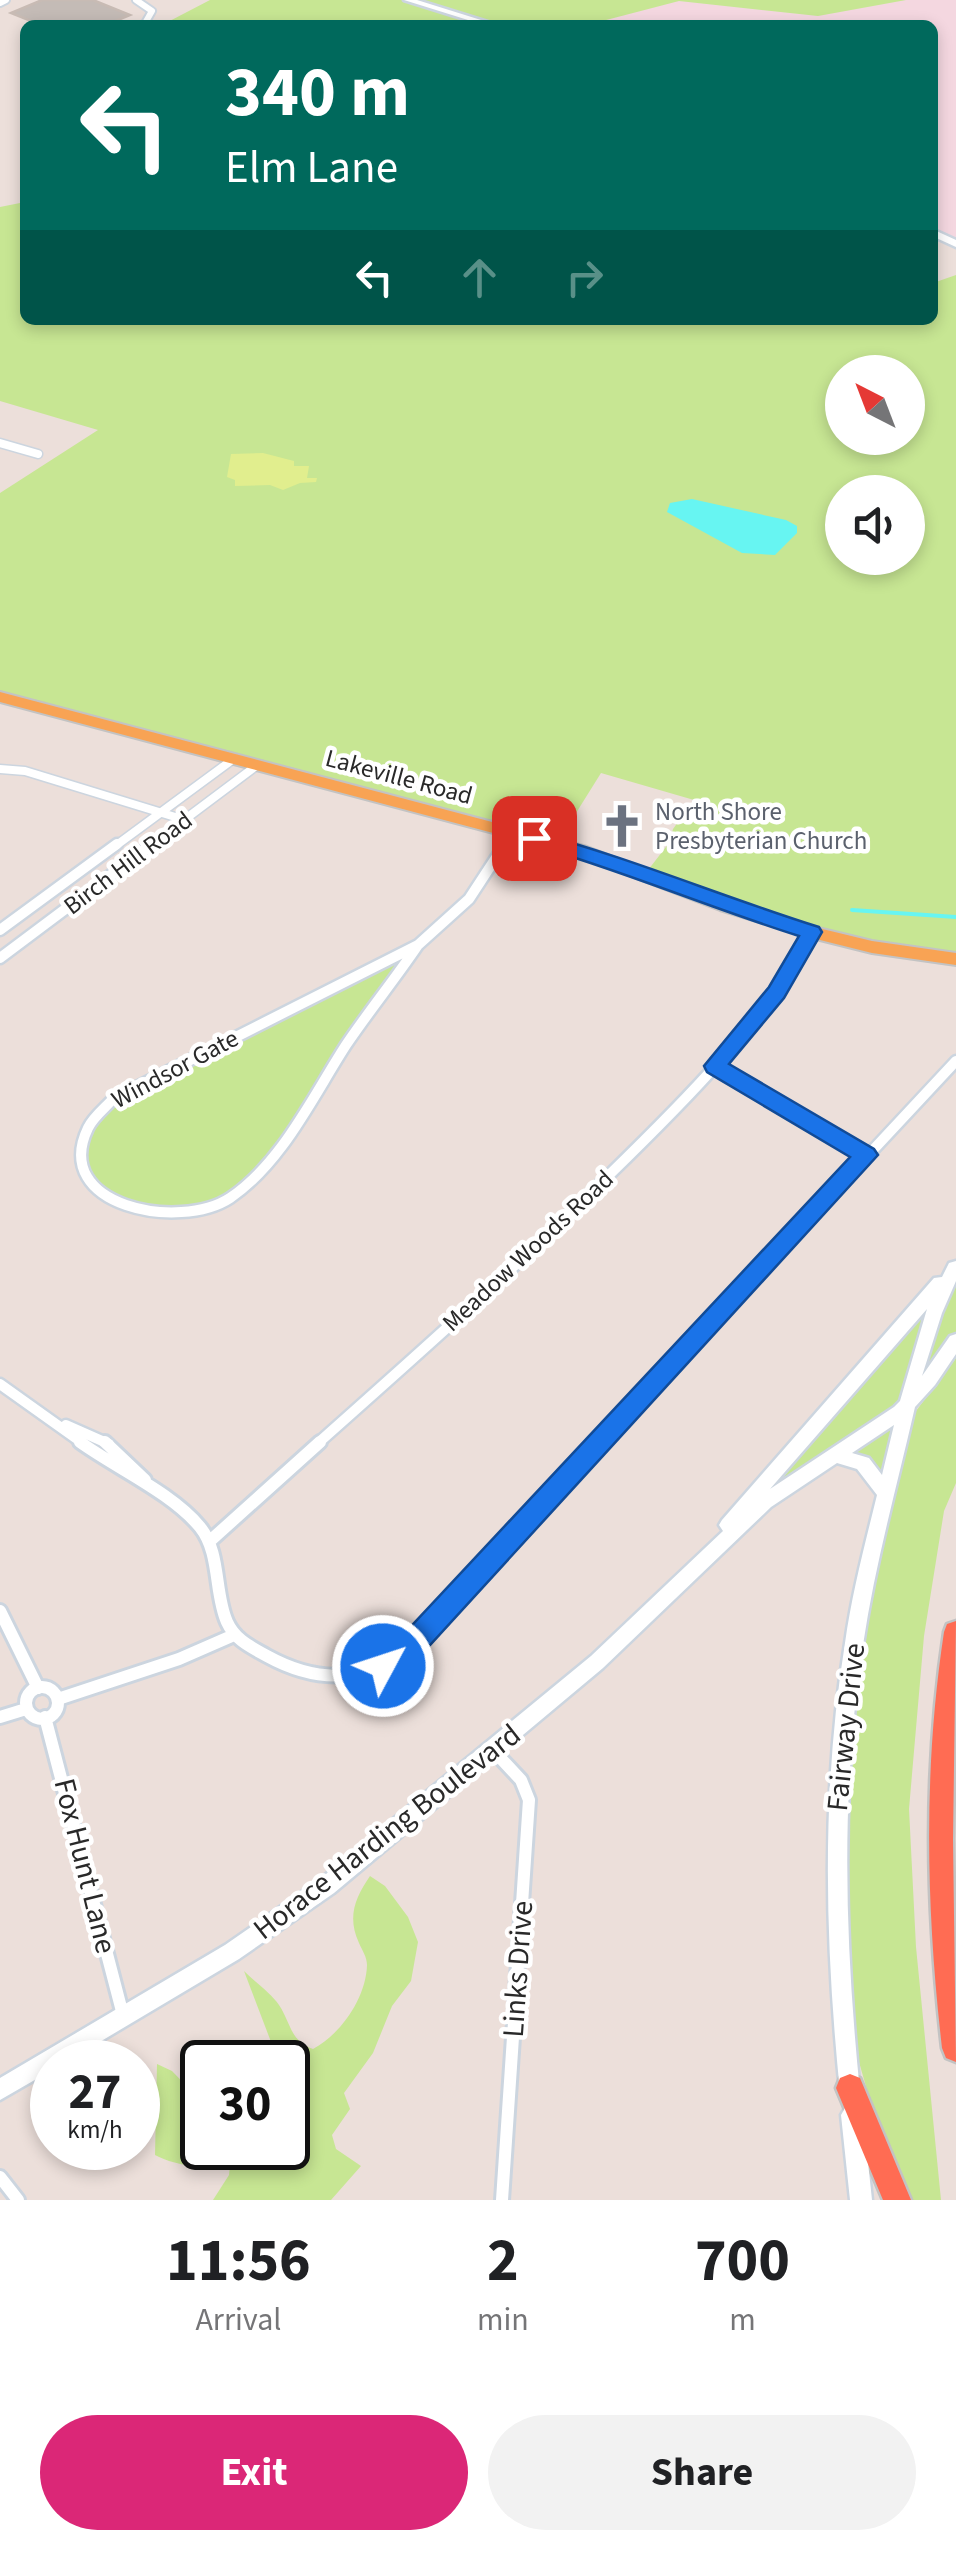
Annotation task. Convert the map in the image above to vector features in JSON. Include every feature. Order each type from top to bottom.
[{"type":"highway","points":[[956,1632],[946,1706],[940,1824],[946,1954],[956,2048]]},
{"type":"highway","points":[[850,2088],[897,2200]]},
{"type":"main road","name":"Lakeville Road","points":[[0,697],[582,851],[726,906],[812,932],[872,947],[956,959]]},
{"type":"street","points":[[136,0],[152,10],[148,20]]},
{"type":"street","points":[[408,0],[476,20]]},
{"type":"street","points":[[1,445],[38,454]]},
{"type":"street","points":[[0,930],[232,760]]},
{"type":"street","name":"Birch Hill Road","points":[[0,958],[256,766]]},
{"type":"street","points":[[0,769],[25,772],[185,820]]},
{"type":"street","name":"Windsor Gate","points":[[418,945],[113,1099],[92,1120],[84,1142],[85,1167],[94,1186],[121,1208],[164,1216],[203,1211],[238,1192],[269,1156],[418,945],[470,900],[512,833]]},
{"type":"street","name":"Meadow Woods Road","points":[[211,1540],[508,1274],[715,1066],[776,993],[812,932]]},
{"type":"street","points":[[0,1384],[191,1518],[211,1540],[213,1576],[234,1635],[285,1666],[325,1679],[358,1677],[403,1653],[956,1061]]},
{"type":"street","points":[[715,1066],[866,1155]]},
{"type":"street","name":"Fairway Drive","points":[[861,2200],[836,1907],[838,1781],[856,1630],[886,1493],[929,1320],[956,1267]]},
{"type":"street","name":"Horace Harding Boulevard","points":[[694,1567],[754,1492],[956,1267]]},
{"type":"street","name":"Horace Harding Boulevard","points":[[0,2090],[232,1952],[328,1886],[597,1662],[764,1502],[908,1404],[956,1340]]},
{"type":"street","points":[[834,1455],[868,1467],[886,1493]]},
{"type":"street","points":[[0,1611],[38,1688]]},
{"type":"street","points":[[58,1699],[178,1659],[234,1635]]},
{"type":"street","points":[[38,1688],[49,1688],[58,1699],[57,1708],[45,1718],[31,1716],[26,1709],[26,1700],[38,1688]]},
{"type":"street","points":[[0,1717],[26,1709]]},
{"type":"street","name":"Fox Hunt Lane","points":[[45,1718],[123,2016]]},
{"type":"street","name":"Links Drive","points":[[493,1750],[521,1780],[529,1800],[502,2200]]},
{"type":"street","points":[[0,2177],[18,2200]]},
{"type":"shaded area","points":[[906,0],[956,0],[956,244],[938,235],[938,20],[606,20],[679,1],[818,16]]},
{"type":"green space","points":[[210,0],[906,0],[818,16],[679,1],[606,20],[172,20]]},
{"type":"green space","points":[[20,203],[20,325],[938,325],[938,281],[956,275],[956,959],[812,932],[645,874],[694,800],[601,773],[556,845],[0,696],[0,493],[98,430],[0,401],[0,207]]},
{"type":"green space","points":[[263,453],[294,461],[294,466],[309,466],[307,478],[317,478],[316,482],[283,490],[270,485],[235,486],[235,480],[227,477],[231,454]]},
{"type":"green space","points":[[418,945],[295,1124],[243,1186],[224,1201],[180,1214],[149,1214],[120,1205],[96,1187],[86,1166],[86,1156],[101,1109]]},
{"type":"green space","points":[[956,1266],[956,1341],[908,1404],[886,1493],[872,1472],[833,1455],[694,1567],[754,1492]]},
{"type":"green space","points":[[956,1358],[956,1483],[944,1511],[924,1636],[909,1809],[916,1947],[941,2200],[909,2200],[881,2139],[855,2048],[845,1932],[845,1823],[860,1662],[893,1499],[916,1411]]},
{"type":"green space","points":[[370,1876],[385,1886],[408,1917],[418,1942],[411,1981],[392,2006],[373,2053],[344,2093],[350,2109],[332,2135],[336,2149],[361,2166],[331,2200],[213,2200],[230,2170],[310,2170],[310,2048],[342,2025],[362,1990],[367,1962],[355,1934],[353,1916]]},
{"type":"green space","points":[[244,1971],[276,2001],[299,2040],[270,2040]]},
{"type":"green space","points":[[160,2065],[180,2079],[180,2163],[160,2157]]},
{"type":"water","points":[[692,499],[786,520],[797,526],[797,533],[775,555],[742,553],[667,512],[670,503]]},
{"type":"building","points":[[42,0],[93,0],[130,15],[118,20],[28,20],[11,13]]},
{"type":"waterway","points":[[852,910],[956,917]]},
{"type":"place","name":"North Shore Presbyterian Church","points":[[622,826]]},
{"type":"route","points":[[383,1666],[410,1647],[866,1155],[715,1066],[776,993],[812,932],[726,906],[582,851],[534,838]]}]
